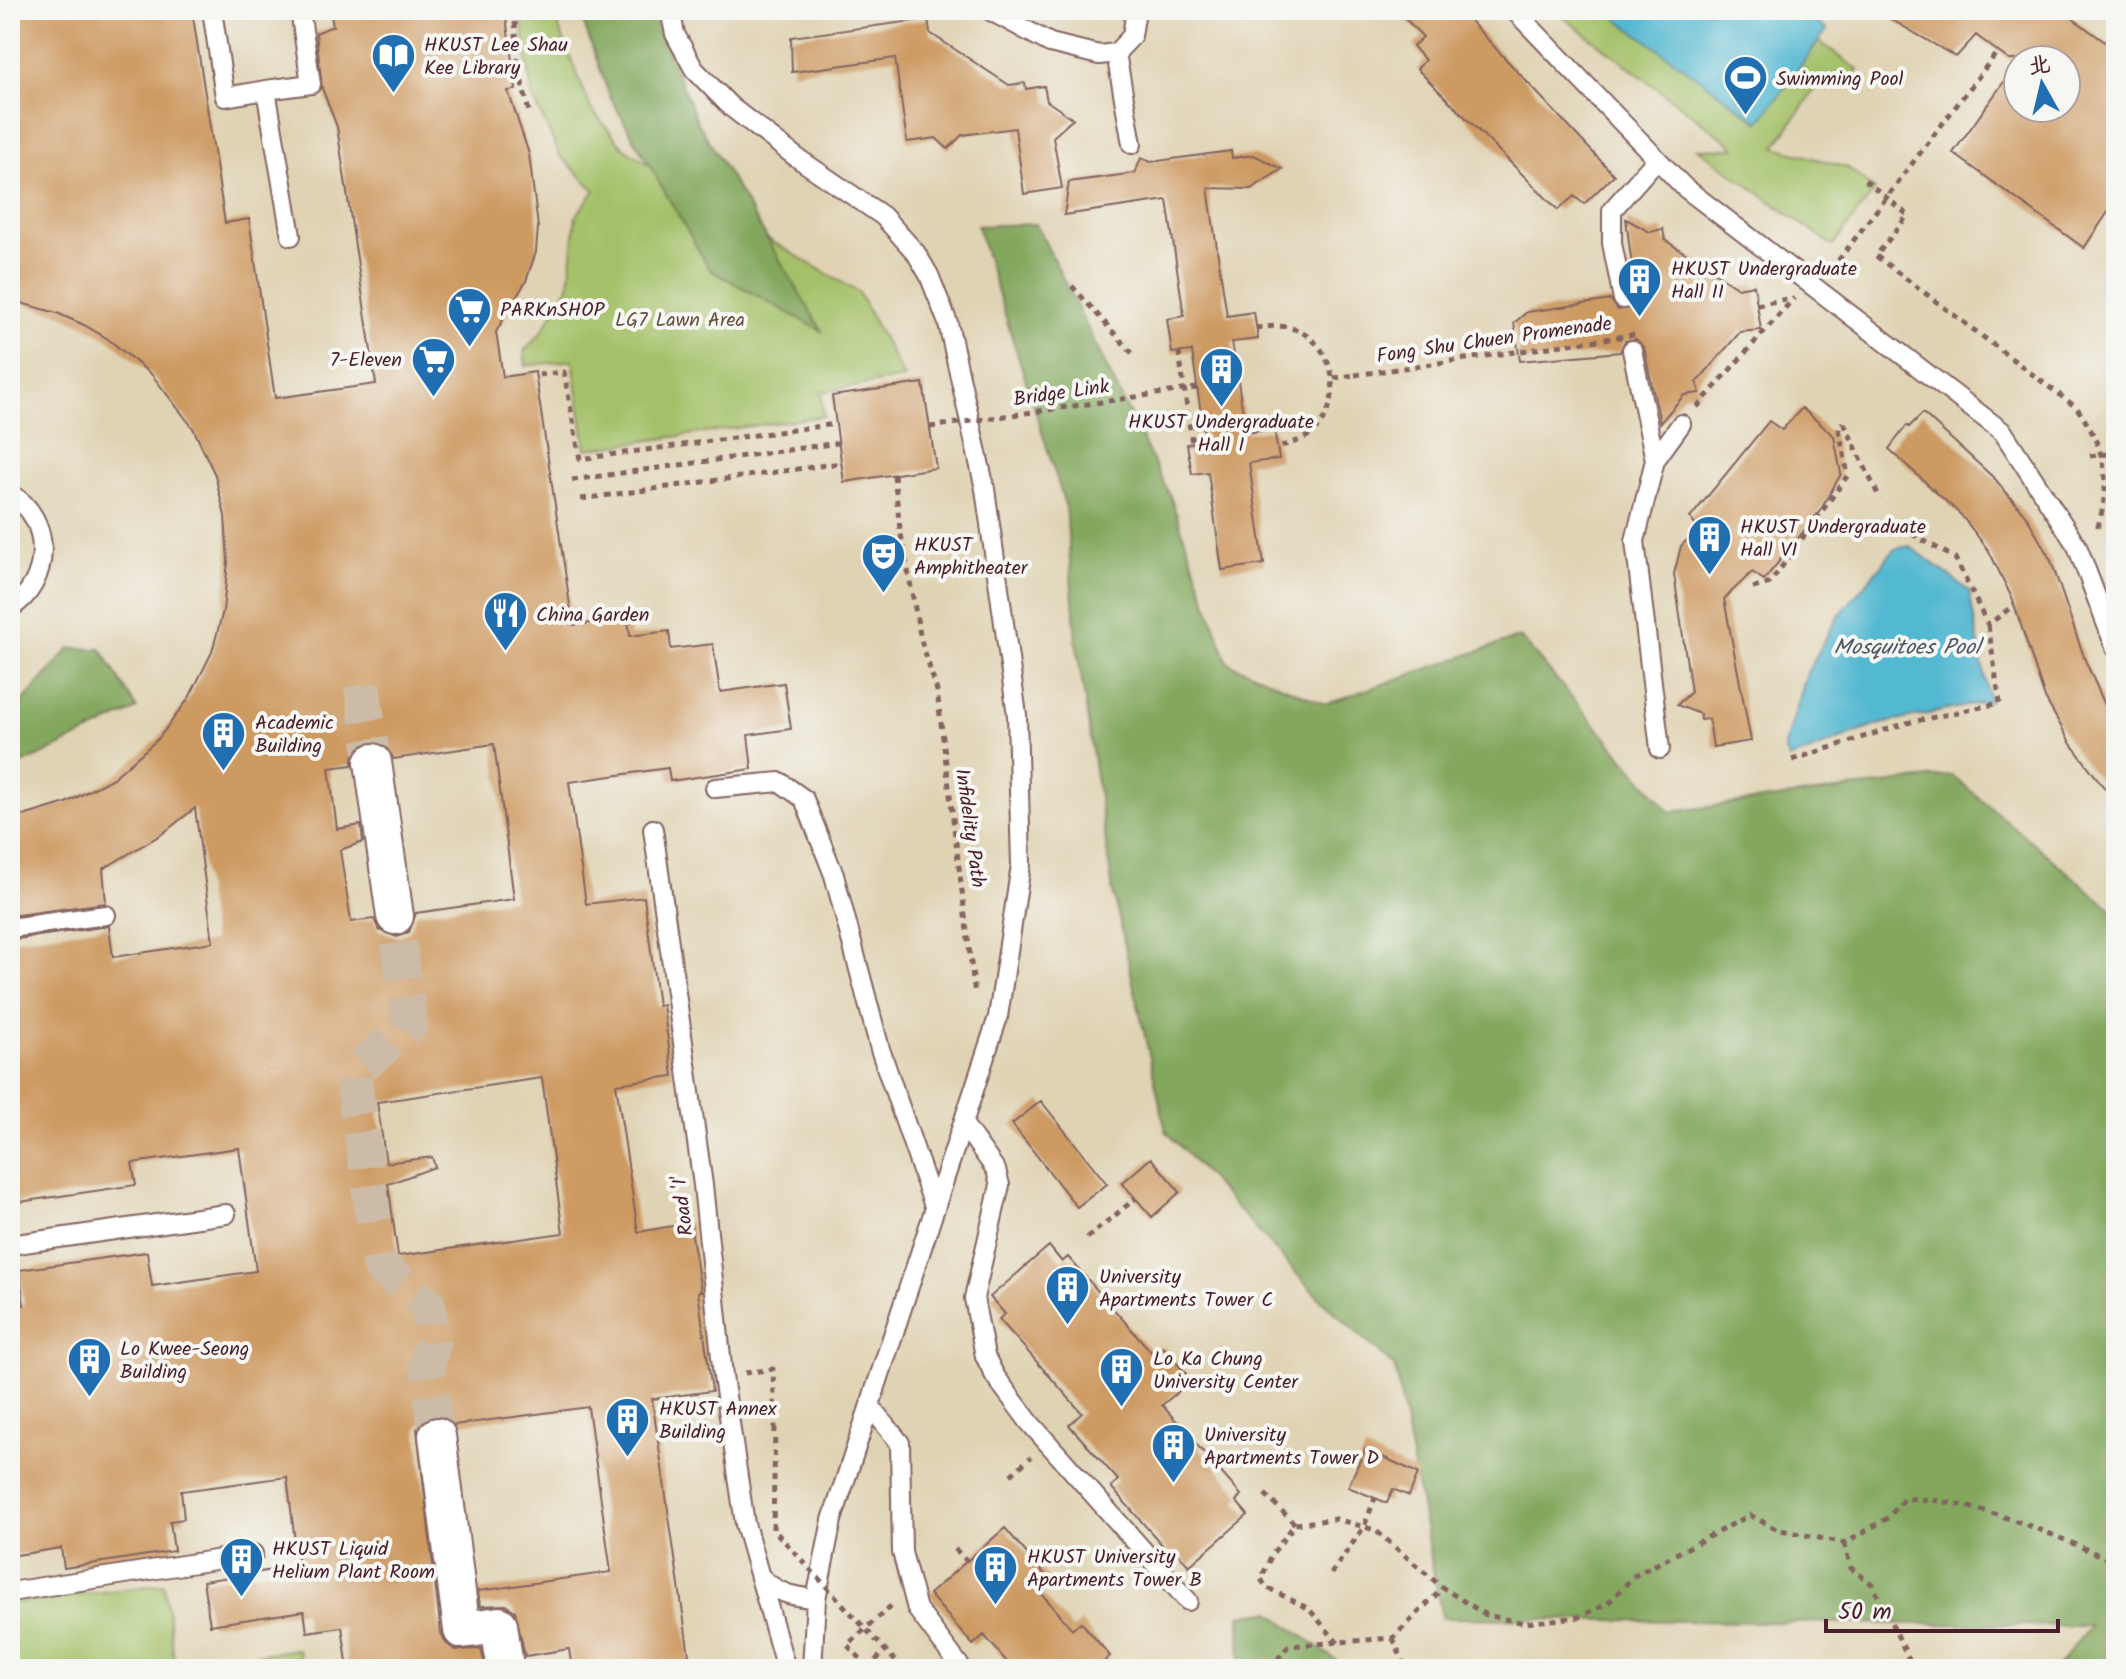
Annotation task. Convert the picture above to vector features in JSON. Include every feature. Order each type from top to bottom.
[{"type":"street","points":[[373,762],[395,916]]},
{"type":"street","points":[[437,1436],[462,1630],[499,1625],[504,1659]]},
{"type":"lane","points":[[212,10],[225,97],[311,84],[300,10]]},
{"type":"lane","points":[[670,10],[675,34],[694,69],[731,107],[796,157],[883,216],[929,275],[948,323],[985,489],[1017,715],[1021,865],[998,1017],[832,1520],[816,1599],[812,1669]]},
{"type":"lane","points":[[989,10],[1050,43],[1099,55],[1116,53],[1132,36],[1136,10]]},
{"type":"lane","points":[[1514,10],[1684,187],[2003,432],[2077,546],[2116,649]]},
{"type":"lane","points":[[1116,53],[1132,144]]},
{"type":"lane","points":[[266,90],[291,236]]},
{"type":"lane","points":[[1623,299],[1612,243],[1612,210],[1657,159]]},
{"type":"lane","points":[[1635,342],[1655,460]]},
{"type":"lane","points":[[1660,749],[1635,541],[1655,460],[1681,424]]},
{"type":"lane","points":[[10,494],[33,516],[42,538],[42,561],[35,584],[10,608]]},
{"type":"lane","points":[[715,788],[780,782],[804,799],[834,875],[880,1049],[935,1209]]},
{"type":"lane","name":"Road 'I'","points":[[653,829],[703,1185],[723,1376],[745,1524],[786,1669]]},
{"type":"lane","points":[[10,928],[106,915]]},
{"type":"lane","points":[[964,1125],[996,1170],[1000,1185],[974,1298],[985,1356],[995,1376],[1030,1423],[1188,1601]]},
{"type":"lane","points":[[10,1245],[226,1214]]},
{"type":"lane","points":[[870,1406],[900,1443],[903,1457],[902,1552],[913,1600],[933,1634],[962,1669]]},
{"type":"lane","points":[[10,1592],[253,1554]]},
{"type":"lane","points":[[760,1576],[781,1593],[816,1599]]},
{"type":"path","points":[[514,10],[519,70],[529,112]]},
{"type":"path","points":[[1842,255],[1998,51]]},
{"type":"path","points":[[1865,180],[1908,215],[1876,256],[2077,408],[2096,435],[2103,454],[2106,503],[2084,564]]},
{"type":"path","points":[[1681,424],[1809,283]]},
{"type":"path","points":[[1072,286],[1132,353]]},
{"type":"path","points":[[1757,305],[1796,297]]},
{"type":"path","points":[[1256,328],[1286,326],[1308,336],[1326,356],[1334,378],[1329,411],[1312,433],[1297,442],[1277,447]]},
{"type":"path","name":"Fong Shu Chuen Promenade","points":[[1334,378],[1635,342]]},
{"type":"path","points":[[1179,352],[1192,443]]},
{"type":"path","points":[[539,375],[564,372],[580,459],[836,424]]},
{"type":"path","name":"Bridge Link","points":[[930,427],[1197,388]]},
{"type":"path","points":[[1753,588],[1770,583],[1848,475],[1839,429],[1843,422],[1880,499]]},
{"type":"path","points":[[572,480],[838,443]]},
{"type":"path","points":[[2090,456],[2116,453]]},
{"type":"path","points":[[581,499],[841,463]]},
{"type":"path","name":"Infidelity Path","points":[[894,475],[900,529],[921,640],[937,691],[975,1002]]},
{"type":"path","points":[[1792,760],[1907,723],[2000,703],[1988,625],[1955,558],[1912,534]]},
{"type":"path","points":[[1988,625],[2014,605]]},
{"type":"path","points":[[1087,1238],[1136,1198]]},
{"type":"path","points":[[723,1376],[773,1369],[773,1529],[899,1665]]},
{"type":"path","points":[[1011,1475],[1031,1457]]},
{"type":"path","points":[[1265,1494],[1295,1524]]},
{"type":"path","points":[[1338,1643],[1309,1609],[1266,1587],[1261,1579],[1272,1554],[1295,1524],[1336,1519],[1375,1530],[1443,1588],[1486,1615],[1525,1623],[1579,1617],[1607,1604],[1634,1576],[1750,1515],[1776,1529],[1821,1541],[1844,1543],[1888,1518],[1904,1499],[1931,1497],[2060,1536],[2116,1563]]},
{"type":"path","points":[[1331,1574],[1364,1527],[1375,1498]]},
{"type":"path","points":[[1844,1543],[1851,1568],[1872,1584],[1914,1669]]},
{"type":"path","points":[[955,1549],[967,1561]]},
{"type":"path","points":[[1270,1669],[1288,1646],[1393,1638],[1443,1588]]},
{"type":"path","points":[[886,1650],[868,1668],[847,1645],[900,1597]]},
{"type":"path","points":[[1393,1638],[1406,1669]]},
{"type":"shaded area","points":[[10,10],[2116,10],[2116,1669],[10,1669]]},
{"type":"green space","name":"LG7 Lawn Area","points":[[520,10],[552,10],[591,109],[623,147],[705,202],[858,292],[904,378],[821,392],[824,416],[586,449],[573,360],[526,366],[524,351],[541,333],[569,286],[576,216],[595,190],[560,156],[532,95]]},
{"type":"green space","points":[[579,10],[650,10],[697,121],[822,331],[710,270],[610,97]]},
{"type":"green space","name":"Swimming Pool","points":[[1554,10],[1777,10],[1858,70],[1846,87],[1824,75],[1775,147],[1848,168],[1875,190],[1833,246],[1698,149],[1736,148]]},
{"type":"green space","points":[[1036,224],[1170,496],[1228,663],[1325,704],[1520,637],[1670,812],[1952,775],[2116,913],[2116,1669],[2056,1669],[2090,1626],[1442,1618],[1395,1367],[1320,1299],[1166,1131],[1113,892],[1076,641],[1066,508],[977,226]]},
{"type":"green space","points":[[70,648],[101,649],[137,709],[10,770],[10,716]]},
{"type":"green space","points":[[164,1584],[175,1666],[298,1649],[301,1669],[10,1669],[10,1604]]},
{"type":"green space","points":[[1270,1612],[1348,1669],[1241,1669],[1240,1615]]},
{"type":"water","points":[[1605,10],[1799,10],[1827,30],[1759,122]]},
{"type":"water","name":"Mosquitoes Pool","points":[[1910,546],[1969,591],[1989,701],[1877,725],[1789,759],[1784,750],[1807,673],[1837,618],[1895,549]]},
{"type":"building","name":"Academic Building","points":[[10,10],[192,10],[225,223],[249,219],[275,398],[376,384],[337,127],[322,88],[316,33],[333,26],[330,10],[505,10],[516,90],[508,91],[529,154],[538,227],[536,252],[526,281],[496,332],[503,377],[535,372],[573,625],[628,619],[630,636],[669,631],[671,649],[713,644],[720,692],[784,683],[791,729],[748,735],[752,769],[670,781],[668,768],[569,782],[586,904],[644,897],[658,1006],[663,1005],[673,1076],[616,1084],[638,1232],[690,1223],[701,1291],[698,1292],[712,1391],[652,1399],[691,1669],[572,1669],[569,1649],[525,1656],[515,1611],[506,1605],[480,1606],[478,1591],[611,1572],[588,1407],[454,1425],[446,1417],[435,1415],[424,1420],[417,1429],[441,1633],[446,1643],[455,1650],[481,1649],[486,1669],[348,1669],[342,1627],[307,1632],[304,1611],[210,1625],[203,1581],[298,1566],[287,1477],[181,1491],[184,1519],[170,1521],[174,1551],[64,1568],[61,1548],[10,1556],[10,1307],[24,1305],[19,1270],[147,1252],[152,1286],[256,1271],[239,1148],[132,1163],[136,1185],[12,1203],[10,940],[109,926],[113,957],[213,942],[195,808],[162,834],[103,869],[106,903],[10,916],[10,820],[66,803],[113,778],[158,739],[189,698],[212,652],[223,611],[228,561],[225,516],[215,475],[193,428],[152,375],[108,339],[84,325],[57,313],[10,300]],"holes":[[[369,741],[382,743],[394,759],[494,744],[514,899],[416,913],[409,932],[397,937],[379,930],[374,919],[351,922],[340,850],[363,842],[361,825],[337,829],[329,768],[352,765],[354,754]],[[542,1078],[563,1233],[398,1256],[388,1184],[435,1167],[432,1157],[386,1163],[377,1102]]]},
{"type":"building","points":[[1397,10],[1460,10],[1614,175],[1584,204],[1574,196],[1558,210],[1417,69],[1425,60],[1413,46],[1423,37]]},
{"type":"building","points":[[1875,10],[2061,10],[2116,50],[2116,200],[2084,248],[1953,153],[2002,84],[2002,124],[2082,124],[2082,44],[2002,44],[2002,55],[1976,35],[1956,57]]},
{"type":"building","points":[[928,19],[930,33],[1009,85],[1025,83],[1026,89],[1044,86],[1047,101],[1073,119],[1053,137],[1062,188],[1024,194],[1015,128],[962,135],[948,149],[936,138],[907,142],[895,58],[792,72],[791,37]]},
{"type":"building","name":"HKUST Undergraduate Hall I","points":[[1231,151],[1232,158],[1254,155],[1282,169],[1251,189],[1208,188],[1227,316],[1254,312],[1258,339],[1232,342],[1246,433],[1274,429],[1279,459],[1249,463],[1264,564],[1222,570],[1208,472],[1192,474],[1187,444],[1205,441],[1192,351],[1172,353],[1167,319],[1184,316],[1167,200],[1064,215],[1069,182],[1135,173],[1141,158],[1151,162]]},
{"type":"building","name":"HKUST Undergraduate Hall II","points":[[1626,219],[1650,232],[1663,229],[1665,240],[1738,288],[1754,285],[1761,330],[1740,332],[1697,382],[1700,393],[1684,395],[1660,423],[1644,348],[1636,339],[1625,341],[1620,352],[1520,361],[1514,323],[1527,312],[1611,300],[1618,310],[1631,307],[1636,297]]},
{"type":"building","points":[[923,383],[936,468],[844,482],[832,396]]},
{"type":"building","name":"HKUST Undergraduate Hall VI","points":[[1802,408],[1834,436],[1841,474],[1820,511],[1764,580],[1752,572],[1724,599],[1751,741],[1713,747],[1709,719],[1701,720],[1700,714],[1677,705],[1691,692],[1674,574],[1681,546],[1698,529],[1690,518],[1769,421],[1782,430]]},
{"type":"building","points":[[1923,413],[1995,479],[2027,517],[2051,561],[2085,660],[2116,730],[2116,803],[2071,744],[2045,698],[2012,598],[1989,551],[1961,515],[1889,449],[1907,425],[1909,427]]},
{"type":"building","points":[[1041,1101],[1107,1184],[1077,1207],[1012,1124]]},
{"type":"building","points":[[1151,1158],[1180,1192],[1152,1217],[1122,1183]]},
{"type":"building","name":"Lo Ka Chung University Center","points":[[1049,1246],[1062,1262],[1068,1257],[1154,1355],[1163,1347],[1186,1374],[1174,1385],[1179,1391],[1162,1405],[1241,1495],[1236,1501],[1248,1515],[1189,1566],[1176,1551],[1171,1555],[1111,1487],[1118,1480],[1069,1425],[1082,1413],[999,1319],[1005,1314],[990,1297]]},
{"type":"building","points":[[1365,1449],[1418,1473],[1409,1496],[1393,1489],[1387,1503],[1348,1487]]},
{"type":"building","name":"HKUST University Apartments Tower B","points":[[1005,1528],[1052,1583],[1041,1593],[1072,1629],[1081,1622],[1110,1656],[1096,1669],[1013,1669],[984,1635],[973,1645],[929,1594]]},
{"type":"tunnel","points":[[362,685],[373,762]]},
{"type":"tunnel","points":[[374,1221],[353,1074],[410,1024],[395,916]]},
{"type":"tunnel","points":[[379,1257],[381,1267],[428,1305],[433,1344],[427,1365],[437,1436]]},
{"type":"place","name":"HKUST Lee Shau Kee Library","points":[[393,95]]},
{"type":"place","name":"Swimming Pool","points":[[1745,117]]},
{"type":"place","name":"HKUST Undergraduate Hall II","points":[[1640,318]]},
{"type":"place","name":"PARKnSHOP","points":[[469,348]]},
{"type":"place","name":"7-Eleven","points":[[433,398]]},
{"type":"place","name":"HKUST Undergraduate Hall I","points":[[1221,408]]},
{"type":"place","name":"HKUST Undergraduate Hall VI","points":[[1709,577]]},
{"type":"place","name":"HKUST Amphitheater","points":[[883,594]]},
{"type":"place","name":"China Garden","points":[[505,653]]},
{"type":"place","name":"Academic Building","points":[[224,773]]},
{"type":"place","name":"University Apartments Tower C","points":[[1068,1327]]},
{"type":"place","name":"Lo Kwee-Seong Building","points":[[89,1399]]},
{"type":"place","name":"Lo Ka Chung University Center","points":[[1122,1409]]},
{"type":"place","name":"HKUST Annex Building","points":[[628,1459]]},
{"type":"place","name":"University Apartments Tower D","points":[[1173,1484]]},
{"type":"place","name":"HKUST Liquid Helium Plant Room","points":[[241,1598]]},
{"type":"place","name":"HKUST University Apartments Tower B","points":[[996,1606]]}]
